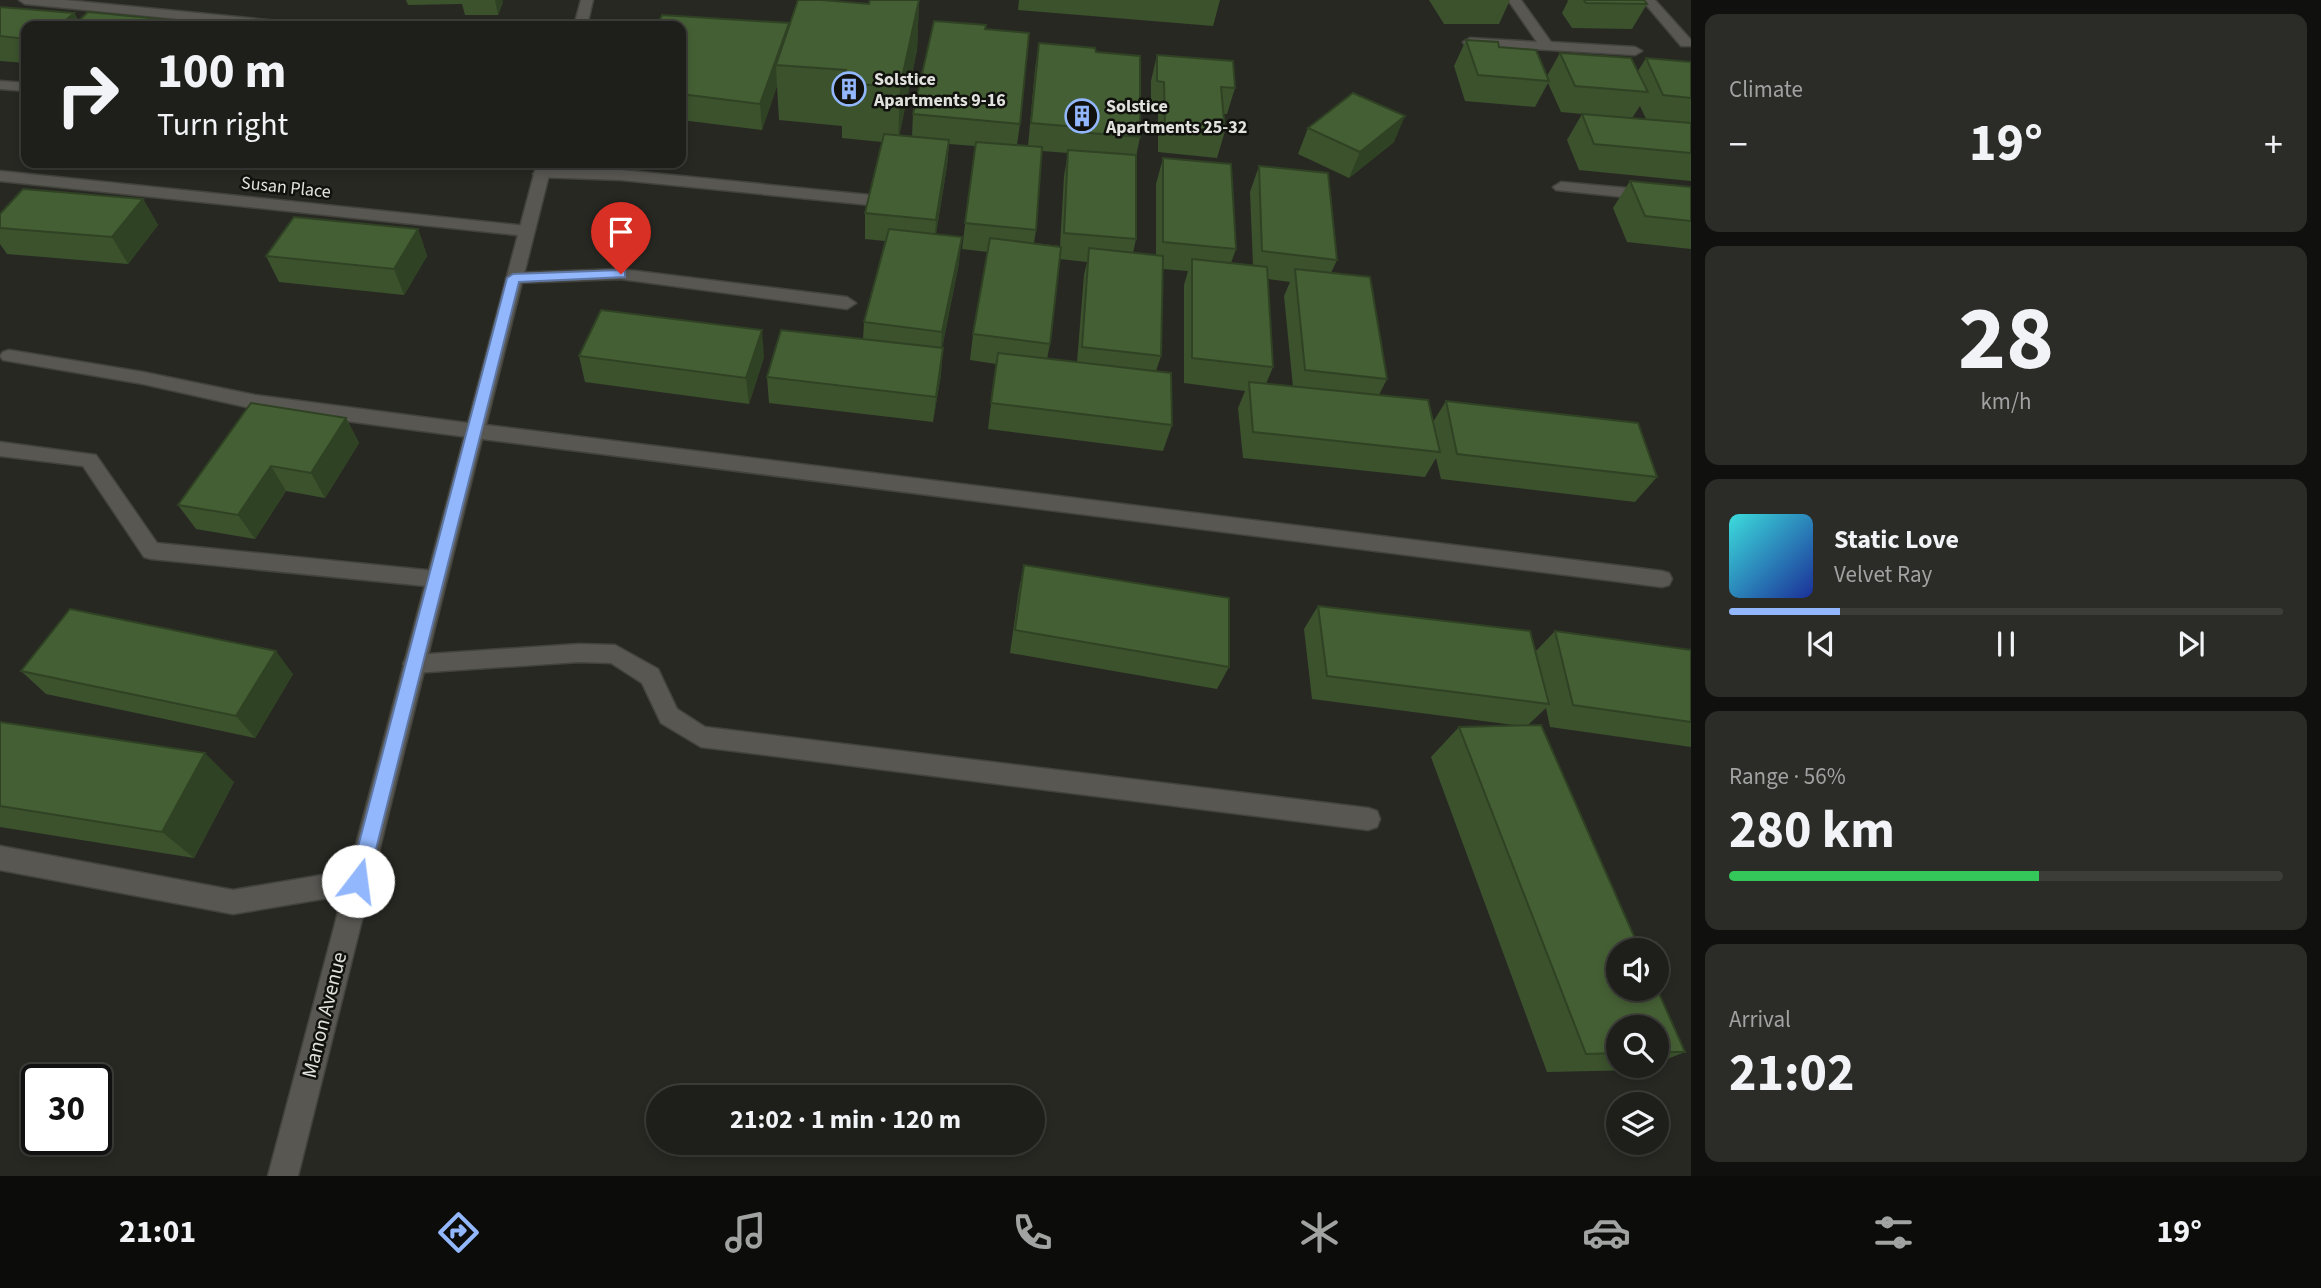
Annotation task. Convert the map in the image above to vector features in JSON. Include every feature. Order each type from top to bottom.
[{"type":"street","points":[[25,0],[237,21]]},
{"type":"street","points":[[582,21],[587,0]]},
{"type":"street","points":[[1514,0],[1547,46]]},
{"type":"street","points":[[1648,0],[1686,43]]},
{"type":"street","points":[[1466,42],[1635,51]]},
{"type":"street","points":[[0,85],[21,87]]},
{"type":"street","points":[[542,168],[870,200]]},
{"type":"street","name":"Manon Avenue","points":[[283,1176],[542,168]]},
{"type":"street","name":"Susan Place","points":[[0,176],[526,231]]},
{"type":"street","points":[[1561,187],[1691,199]]},
{"type":"street","points":[[513,278],[621,274],[847,303]]},
{"type":"street","points":[[9,356],[143,378],[255,402],[1662,579]]},
{"type":"street","points":[[0,449],[89,460],[151,551],[436,579]]},
{"type":"street","points":[[414,664],[579,653],[615,654],[650,677],[669,716],[701,737],[1368,819]]},
{"type":"street","points":[[0,858],[233,902],[358,881]]},
{"type":"building","points":[[798,0],[869,4],[870,0],[919,0],[900,87],[842,83],[846,70],[776,65]]},
{"type":"building","points":[[1584,0],[1644,0],[1647,4],[1586,3]]},
{"type":"building","points":[[0,7],[74,13],[65,21],[21,21],[21,38],[0,36]]},
{"type":"building","points":[[88,12],[181,21],[78,21]]},
{"type":"building","points":[[662,15],[789,23],[760,104],[686,95],[686,21],[659,21]]},
{"type":"building","points":[[934,21],[986,25],[985,29],[1029,33],[1020,124],[913,114]]},
{"type":"building","points":[[1466,40],[1498,42],[1499,47],[1536,50],[1549,81],[1478,75]]},
{"type":"building","name":"Solstice Apartments 25-32","points":[[1039,43],[1095,48],[1096,52],[1140,56],[1140,137],[1077,132],[1077,127],[1031,123]]},
{"type":"building","points":[[1560,53],[1631,58],[1648,92],[1575,86]]},
{"type":"building","points":[[1157,55],[1233,61],[1235,88],[1221,87],[1225,131],[1165,126],[1164,82],[1157,81]]},
{"type":"building","points":[[1646,58],[1691,62],[1691,98],[1663,95]]},
{"type":"building","points":[[1353,93],[1405,116],[1360,152],[1308,128]]},
{"type":"building","points":[[1582,114],[1691,123],[1691,153],[1594,144]]},
{"type":"building","points":[[884,134],[949,140],[936,220],[865,213]]},
{"type":"building","points":[[976,142],[1042,147],[1036,230],[965,223]]},
{"type":"building","points":[[1068,150],[1136,155],[1136,239],[1064,233]]},
{"type":"building","points":[[1163,158],[1231,164],[1236,249],[1163,242]]},
{"type":"building","points":[[1259,166],[1328,173],[1337,260],[1262,251]]},
{"type":"building","points":[[1630,181],[1691,187],[1691,221],[1645,216]]},
{"type":"building","points":[[23,189],[143,199],[112,237],[0,228],[0,214]]},
{"type":"building","points":[[294,217],[418,229],[394,269],[266,256]]},
{"type":"building","points":[[889,229],[962,237],[942,332],[864,322]]},
{"type":"building","points":[[990,238],[1061,247],[1050,344],[973,334]]},
{"type":"building","points":[[1089,248],[1163,256],[1161,356],[1082,347]]},
{"type":"building","points":[[1192,259],[1267,267],[1273,367],[1192,358]]},
{"type":"building","points":[[1295,269],[1370,277],[1387,379],[1305,370]]},
{"type":"building","points":[[601,310],[762,330],[746,378],[579,356]]},
{"type":"building","points":[[781,330],[943,348],[936,397],[767,377]]},
{"type":"building","points":[[998,353],[1171,373],[1172,425],[991,403]]},
{"type":"building","points":[[1249,382],[1428,400],[1440,452],[1253,432]]},
{"type":"building","points":[[1446,401],[1638,423],[1657,477],[1457,454]]},
{"type":"building","points":[[251,403],[346,418],[311,473],[271,466],[238,515],[178,505]]},
{"type":"building","points":[[1024,565],[1229,598],[1229,667],[1015,630]]},
{"type":"building","points":[[1318,606],[1530,631],[1549,704],[1327,676]]},
{"type":"building","points":[[70,609],[276,651],[236,716],[21,671]]},
{"type":"building","points":[[1555,631],[1691,650],[1691,722],[1573,705]]},
{"type":"building","points":[[0,722],[205,753],[162,832],[0,806]]},
{"type":"building","points":[[1541,725],[1635,938],[1606,938],[1606,1001],[1662,1001],[1669,1015],[1606,1015],[1606,1053],[1586,1054],[1459,727]]},
{"type":"building","points":[[1669,1016],[1685,1052],[1669,1052]]},
{"type":"place","name":"Solstice Apartments 9-16","points":[[849,89]]},
{"type":"place","name":"Solstice Apartments 25-32","points":[[1082,116]]},
{"type":"route","points":[[358,881],[513,278],[621,274]]}]
